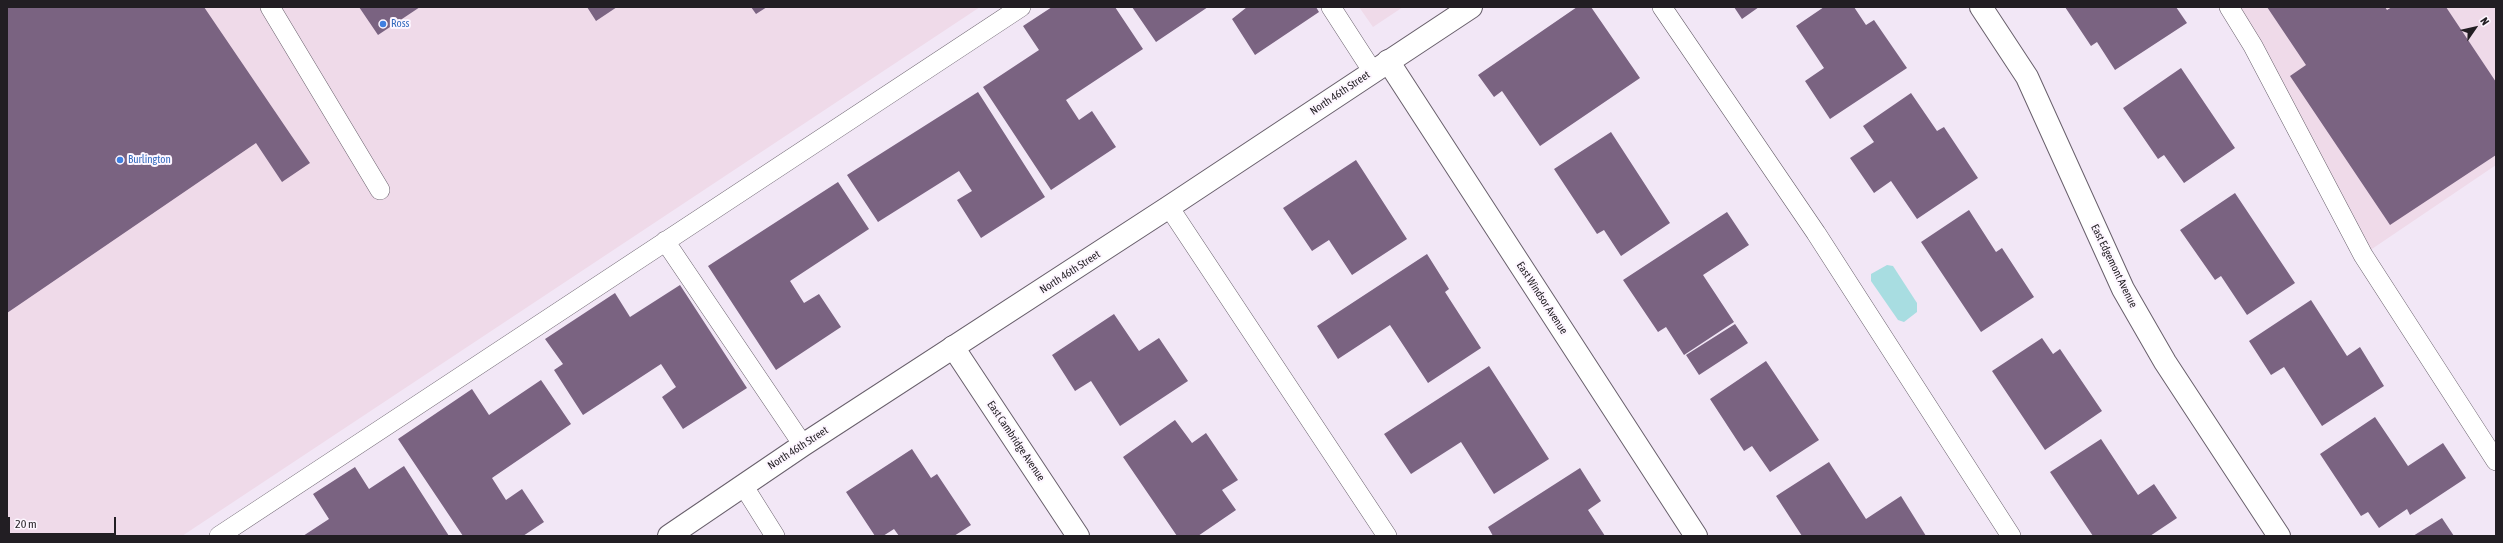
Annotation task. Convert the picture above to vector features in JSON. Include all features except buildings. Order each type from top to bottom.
[{"type":"street","name":"North 46th Street","points":[[669,536],[803,445],[1169,207],[1471,7]]},
{"type":"street","name":"East Edgemont Avenue","points":[[1981,7],[2027,77],[2123,289],[2165,362],[2279,536]]},
{"type":"street","name":"East Windsor Avenue","points":[[1381,66],[1696,536]]},
{"type":"street","name":"East Cambridge Avenue","points":[[953,347],[1078,536]]},
{"type":"lane","points":[[270,7],[380,190]]},
{"type":"lane","points":[[219,536],[1021,7]]},
{"type":"lane","points":[[1331,7],[1381,66]]},
{"type":"lane","points":[[1662,7],[1816,233],[2012,536]]},
{"type":"lane","points":[[2229,7],[2253,46],[2363,255],[2496,461]]},
{"type":"lane","points":[[1169,207],[1387,536]]},
{"type":"lane","points":[[665,241],[803,445]]},
{"type":"lane","points":[[743,485],[775,536]]},
{"type":"shaded area","points":[[7,7],[980,7],[182,536],[7,536]]},
{"type":"shaded area","points":[[1359,7],[1403,7],[1373,27]]},
{"type":"shaded area","points":[[2229,7],[2496,7],[2496,165],[2363,255]]},
{"type":"shaded area","points":[[1887,265],[1893,266],[1917,303],[1917,312],[1904,322],[1898,320],[1871,281],[1871,274]]},
{"type":"place","name":"Ross","points":[[383,24]]},
{"type":"place","name":"Burlington","points":[[120,160]]}]
